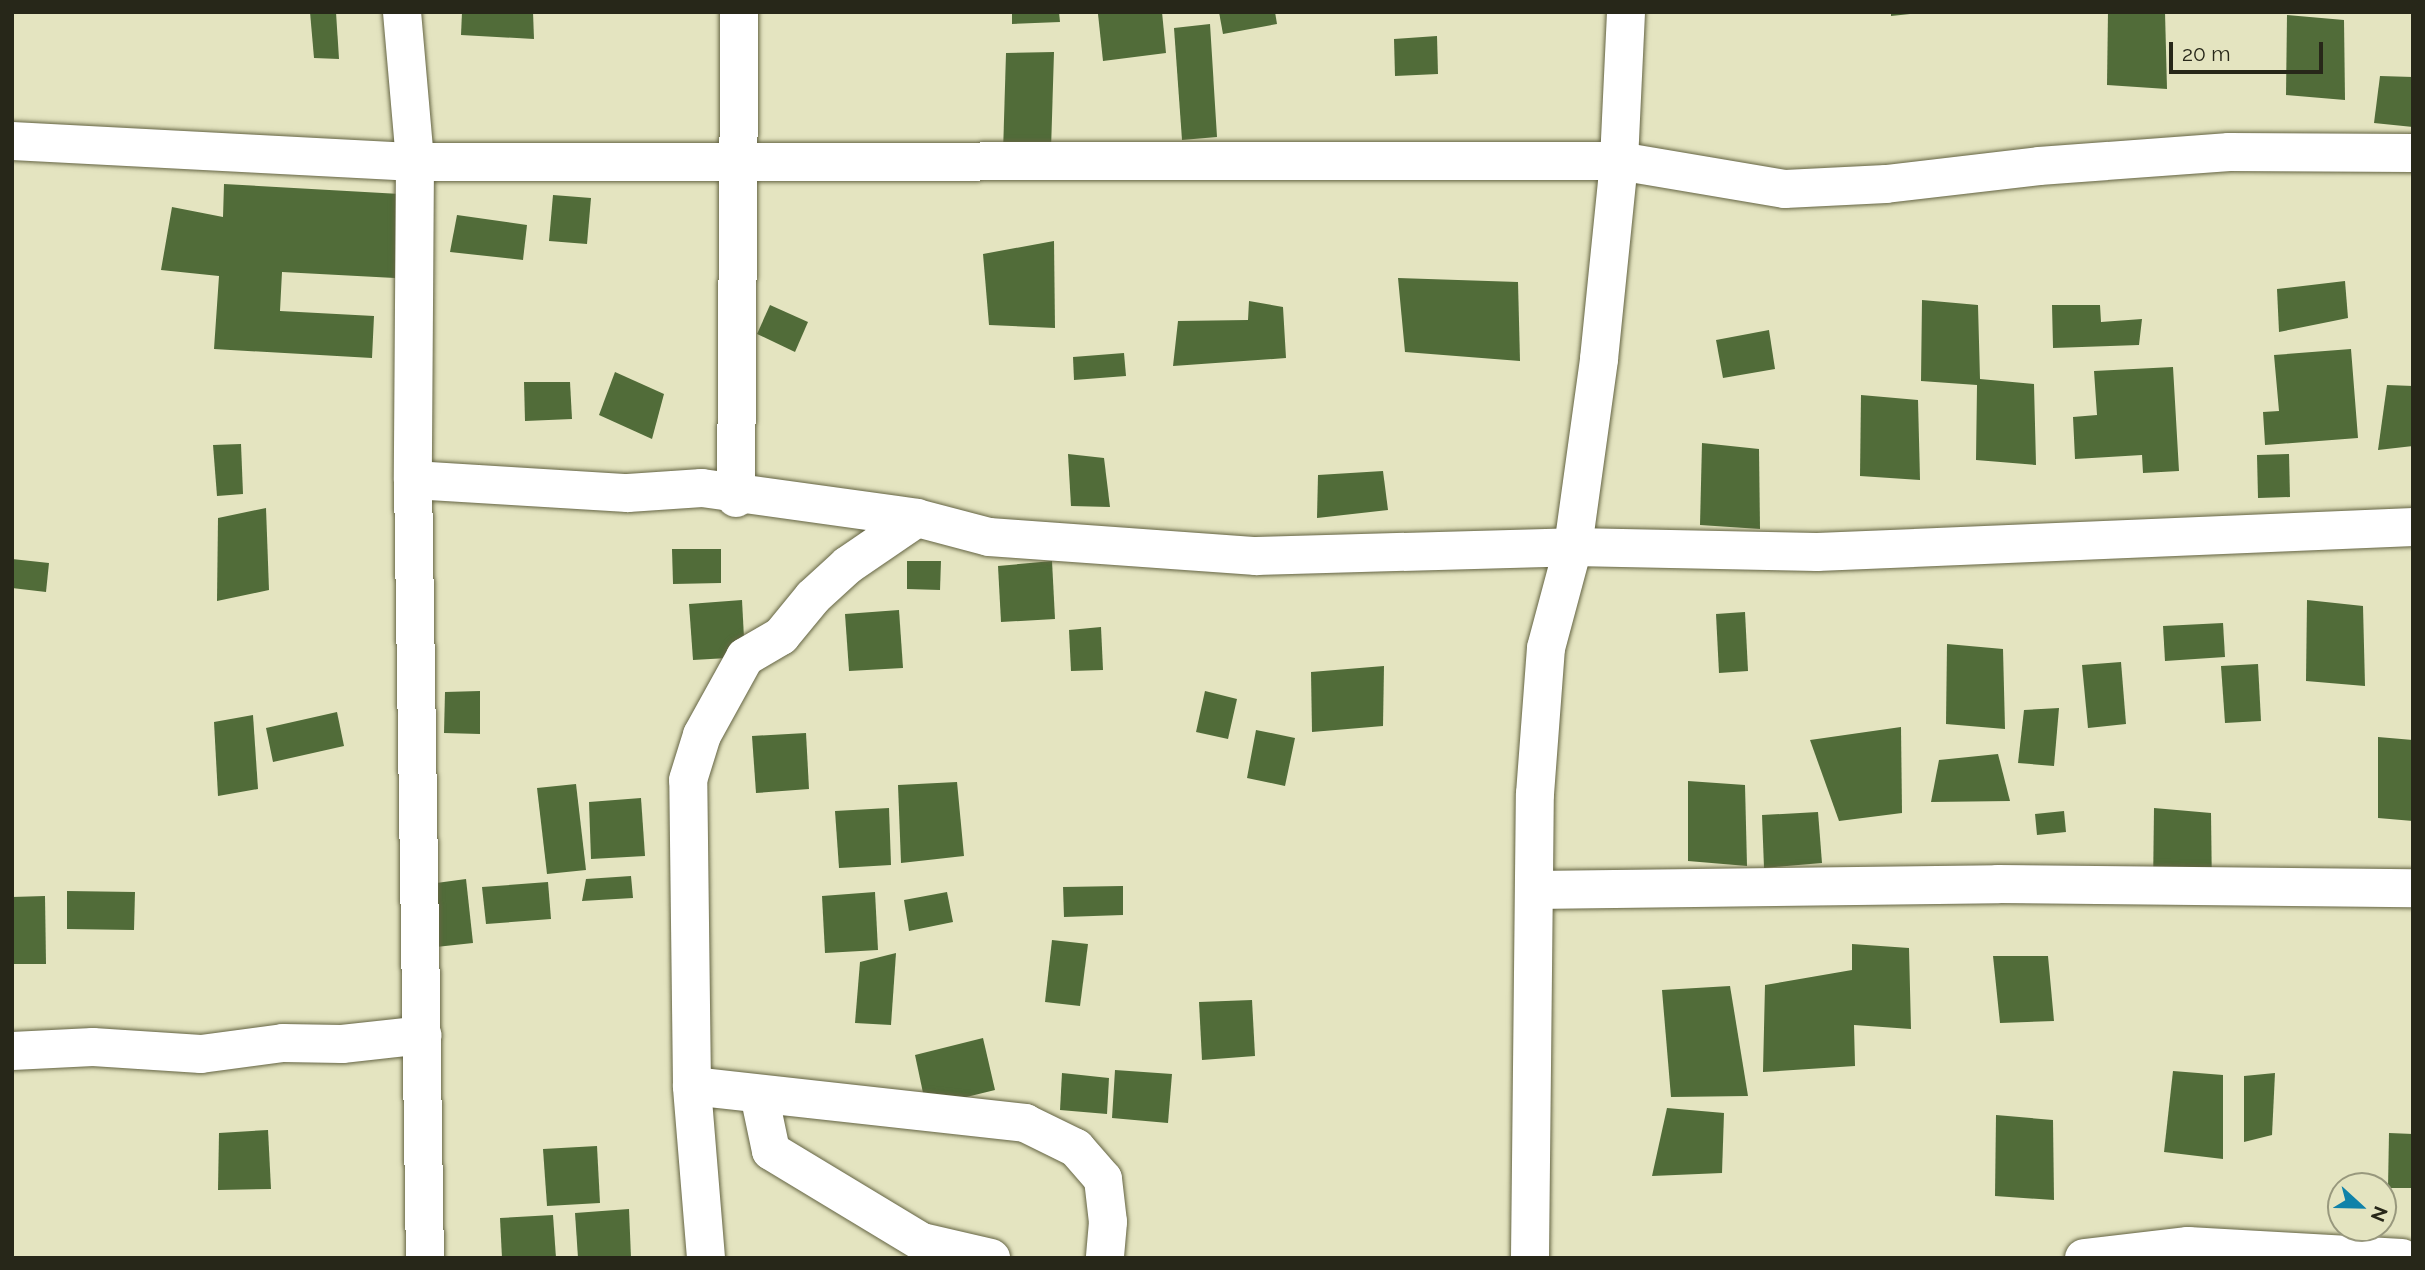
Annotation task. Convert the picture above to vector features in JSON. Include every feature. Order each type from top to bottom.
[{"type":"street","points":[[402,12],[415,162],[412,480],[425,1258]]},
{"type":"street","points":[[736,495],[740,12]]},
{"type":"street","points":[[1530,1258],[1535,794],[1546,648],[1573,547],[1599,359],[1619,161],[1626,12]]},
{"type":"street","points":[[12,141],[415,162],[1619,161],[1785,188],[1886,184],[2039,166],[2229,152],[2413,153]]},
{"type":"street","points":[[412,480],[628,493],[702,488],[736,495],[916,518],[989,537],[1256,556],[1573,547],[1817,552],[2413,527]]},
{"type":"street","points":[[706,1258],[692,1086],[688,780],[702,735],[746,657],[781,636],[848,565],[916,518]]},
{"type":"street","points":[[1534,890],[1998,884],[2413,888]]},
{"type":"street","points":[[12,1051],[93,1047],[201,1054],[283,1043],[342,1044],[423,1035]]},
{"type":"street","points":[[692,1086],[1035,1128],[1076,1148],[1103,1179],[1108,1222],[1104,1258]]},
{"type":"street","points":[[759,1094],[771,1151],[922,1242],[991,1258]]},
{"type":"street","points":[[2084,1258],[2188,1246],[2402,1258]]},
{"type":"building","points":[[310,12],[336,12],[339,59],[314,58]]},
{"type":"building","points":[[462,12],[533,12],[534,39],[461,35]]},
{"type":"building","points":[[1012,12],[1059,12],[1060,22],[1012,24]]},
{"type":"building","points":[[1162,12],[1166,53],[1103,61],[1098,14]]},
{"type":"building","points":[[1219,12],[1275,12],[1277,24],[1223,34]]},
{"type":"building","points":[[1891,12],[1910,12],[1910,14],[1891,16]]},
{"type":"building","points":[[2108,12],[2165,12],[2167,89],[2107,85]]},
{"type":"building","points":[[2287,15],[2344,20],[2345,100],[2286,95]]},
{"type":"building","points":[[1210,24],[1217,137],[1182,140],[1174,28]]},
{"type":"building","points":[[1437,36],[1438,74],[1395,76],[1394,39]]},
{"type":"building","points":[[1054,52],[1051,150],[1003,153],[1006,53]]},
{"type":"building","points":[[2380,76],[2413,77],[2413,127],[2374,123]]},
{"type":"building","points":[[224,184],[400,194],[395,278],[282,272],[280,311],[374,316],[372,358],[214,349],[219,276],[161,270],[172,207],[223,217]]},
{"type":"building","points":[[553,195],[591,198],[587,244],[549,241]]},
{"type":"building","points":[[457,215],[527,225],[523,260],[450,252]]},
{"type":"building","points":[[1054,241],[1055,328],[989,325],[983,254]]},
{"type":"building","points":[[1398,278],[1518,282],[1520,361],[1405,352]]},
{"type":"building","points":[[2345,281],[2348,318],[2279,332],[2277,289]]},
{"type":"building","points":[[1922,300],[1978,305],[1980,379],[2034,384],[2036,465],[1976,460],[1977,385],[1921,381]]},
{"type":"building","points":[[1249,301],[1283,307],[1286,358],[1173,366],[1178,321],[1248,320]]},
{"type":"building","points":[[770,305],[808,322],[795,352],[757,334]]},
{"type":"building","points":[[2052,305],[2100,305],[2101,322],[2142,319],[2139,345],[2053,348]]},
{"type":"building","points":[[1769,330],[1775,369],[1723,378],[1716,340]]},
{"type":"building","points":[[2351,349],[2358,438],[2265,445],[2263,412],[2279,411],[2274,355]]},
{"type":"building","points":[[1124,353],[1126,376],[1074,380],[1073,357]]},
{"type":"building","points":[[2173,367],[2179,471],[2143,473],[2142,455],[2075,459],[2073,417],[2097,415],[2094,371]]},
{"type":"building","points":[[615,372],[664,394],[652,439],[599,415]]},
{"type":"building","points":[[524,382],[570,382],[572,419],[525,421]]},
{"type":"building","points":[[2387,385],[2413,386],[2413,446],[2378,450]]},
{"type":"building","points":[[1861,395],[1918,400],[1920,480],[1860,476]]},
{"type":"building","points":[[1702,443],[1759,449],[1760,529],[1700,525]]},
{"type":"building","points":[[241,444],[243,494],[217,496],[213,445]]},
{"type":"building","points":[[1068,454],[1104,458],[1110,507],[1071,506]]},
{"type":"building","points":[[2289,454],[2290,497],[2258,498],[2257,455]]},
{"type":"building","points":[[1383,471],[1388,510],[1317,518],[1318,475]]},
{"type":"building","points":[[266,508],[269,590],[217,601],[218,518]]},
{"type":"building","points":[[672,549],[721,549],[721,583],[673,584]]},
{"type":"building","points":[[12,559],[49,563],[46,592],[12,588]]},
{"type":"building","points":[[907,561],[941,561],[940,590],[907,589]]},
{"type":"building","points":[[1052,561],[1055,619],[1001,622],[998,566]]},
{"type":"building","points":[[742,600],[745,657],[693,660],[689,604]]},
{"type":"building","points":[[2307,600],[2363,606],[2365,686],[2306,681]]},
{"type":"building","points":[[899,610],[903,668],[849,671],[845,614]]},
{"type":"building","points":[[1745,612],[1748,671],[1719,673],[1716,614]]},
{"type":"building","points":[[2223,623],[2225,657],[2165,661],[2163,626]]},
{"type":"building","points":[[1101,627],[1103,670],[1071,671],[1069,630]]},
{"type":"building","points":[[1947,644],[2003,649],[2005,729],[1946,724]]},
{"type":"building","points":[[2121,662],[2126,724],[2088,728],[2082,665]]},
{"type":"building","points":[[2258,664],[2261,721],[2225,723],[2221,666]]},
{"type":"building","points":[[1384,666],[1383,726],[1312,732],[1311,672]]},
{"type":"building","points":[[480,691],[480,734],[444,733],[445,692]]},
{"type":"building","points":[[1205,691],[1237,699],[1228,739],[1196,732]]},
{"type":"building","points":[[2059,708],[2054,766],[2018,763],[2024,710]]},
{"type":"building","points":[[337,712],[344,746],[273,762],[266,728]]},
{"type":"building","points":[[253,715],[258,789],[218,796],[214,722]]},
{"type":"building","points":[[1901,727],[1902,813],[1839,821],[1810,740]]},
{"type":"building","points":[[1256,730],[1295,738],[1285,786],[1247,778]]},
{"type":"building","points":[[806,733],[809,789],[756,793],[752,736]]},
{"type":"building","points":[[2378,737],[2413,740],[2413,821],[2378,818]]},
{"type":"building","points":[[1998,754],[2010,801],[1931,802],[1939,760]]},
{"type":"building","points":[[1688,781],[1745,785],[1747,866],[1688,861]]},
{"type":"building","points":[[957,782],[964,856],[901,863],[898,785]]},
{"type":"building","points":[[576,784],[586,870],[547,874],[537,788]]},
{"type":"building","points":[[641,798],[645,856],[591,859],[589,802]]},
{"type":"building","points":[[889,808],[891,865],[839,868],[835,811]]},
{"type":"building","points":[[2154,808],[2211,813],[2212,894],[2153,889]]},
{"type":"building","points":[[2064,811],[2066,832],[2037,835],[2035,814]]},
{"type":"building","points":[[1818,812],[1822,863],[1764,868],[1762,815]]},
{"type":"building","points":[[631,876],[633,898],[582,901],[586,879]]},
{"type":"building","points":[[466,879],[473,943],[436,947],[429,884]]},
{"type":"building","points":[[548,882],[551,919],[486,924],[482,887]]},
{"type":"building","points":[[1123,886],[1123,915],[1064,917],[1063,887]]},
{"type":"building","points":[[67,891],[135,892],[134,930],[67,929]]},
{"type":"building","points":[[875,892],[878,950],[825,953],[822,896]]},
{"type":"building","points":[[947,892],[953,922],[909,931],[904,900]]},
{"type":"building","points":[[45,896],[46,964],[12,964],[12,897]]},
{"type":"building","points":[[1052,940],[1088,944],[1080,1006],[1045,1002]]},
{"type":"building","points":[[1852,944],[1909,948],[1911,1029],[1854,1025],[1855,1066],[1763,1072],[1765,985],[1852,970]]},
{"type":"building","points":[[896,953],[891,1025],[855,1023],[860,962]]},
{"type":"building","points":[[1993,956],[2048,956],[2054,1021],[2000,1023]]},
{"type":"building","points":[[1730,986],[1748,1096],[1671,1097],[1662,990]]},
{"type":"building","points":[[1252,1000],[1255,1056],[1202,1060],[1199,1002]]},
{"type":"building","points":[[983,1038],[995,1090],[926,1107],[915,1055]]},
{"type":"building","points":[[1115,1070],[1172,1074],[1168,1123],[1112,1118]]},
{"type":"building","points":[[2173,1071],[2223,1075],[2223,1159],[2164,1152]]},
{"type":"building","points":[[1062,1073],[1109,1078],[1107,1114],[1060,1110]]},
{"type":"building","points":[[2275,1073],[2272,1135],[2244,1142],[2244,1076]]},
{"type":"building","points":[[1667,1108],[1724,1113],[1722,1173],[1652,1176]]},
{"type":"building","points":[[1996,1115],[2053,1120],[2054,1200],[1995,1196]]},
{"type":"building","points":[[268,1130],[271,1189],[218,1190],[219,1133]]},
{"type":"building","points":[[2389,1133],[2413,1134],[2413,1188],[2397,1188],[2397,1172],[2388,1172]]},
{"type":"building","points":[[597,1146],[600,1203],[547,1206],[543,1149]]},
{"type":"building","points":[[629,1209],[631,1258],[578,1258],[575,1213]]},
{"type":"building","points":[[553,1215],[556,1258],[502,1258],[500,1218]]}]
